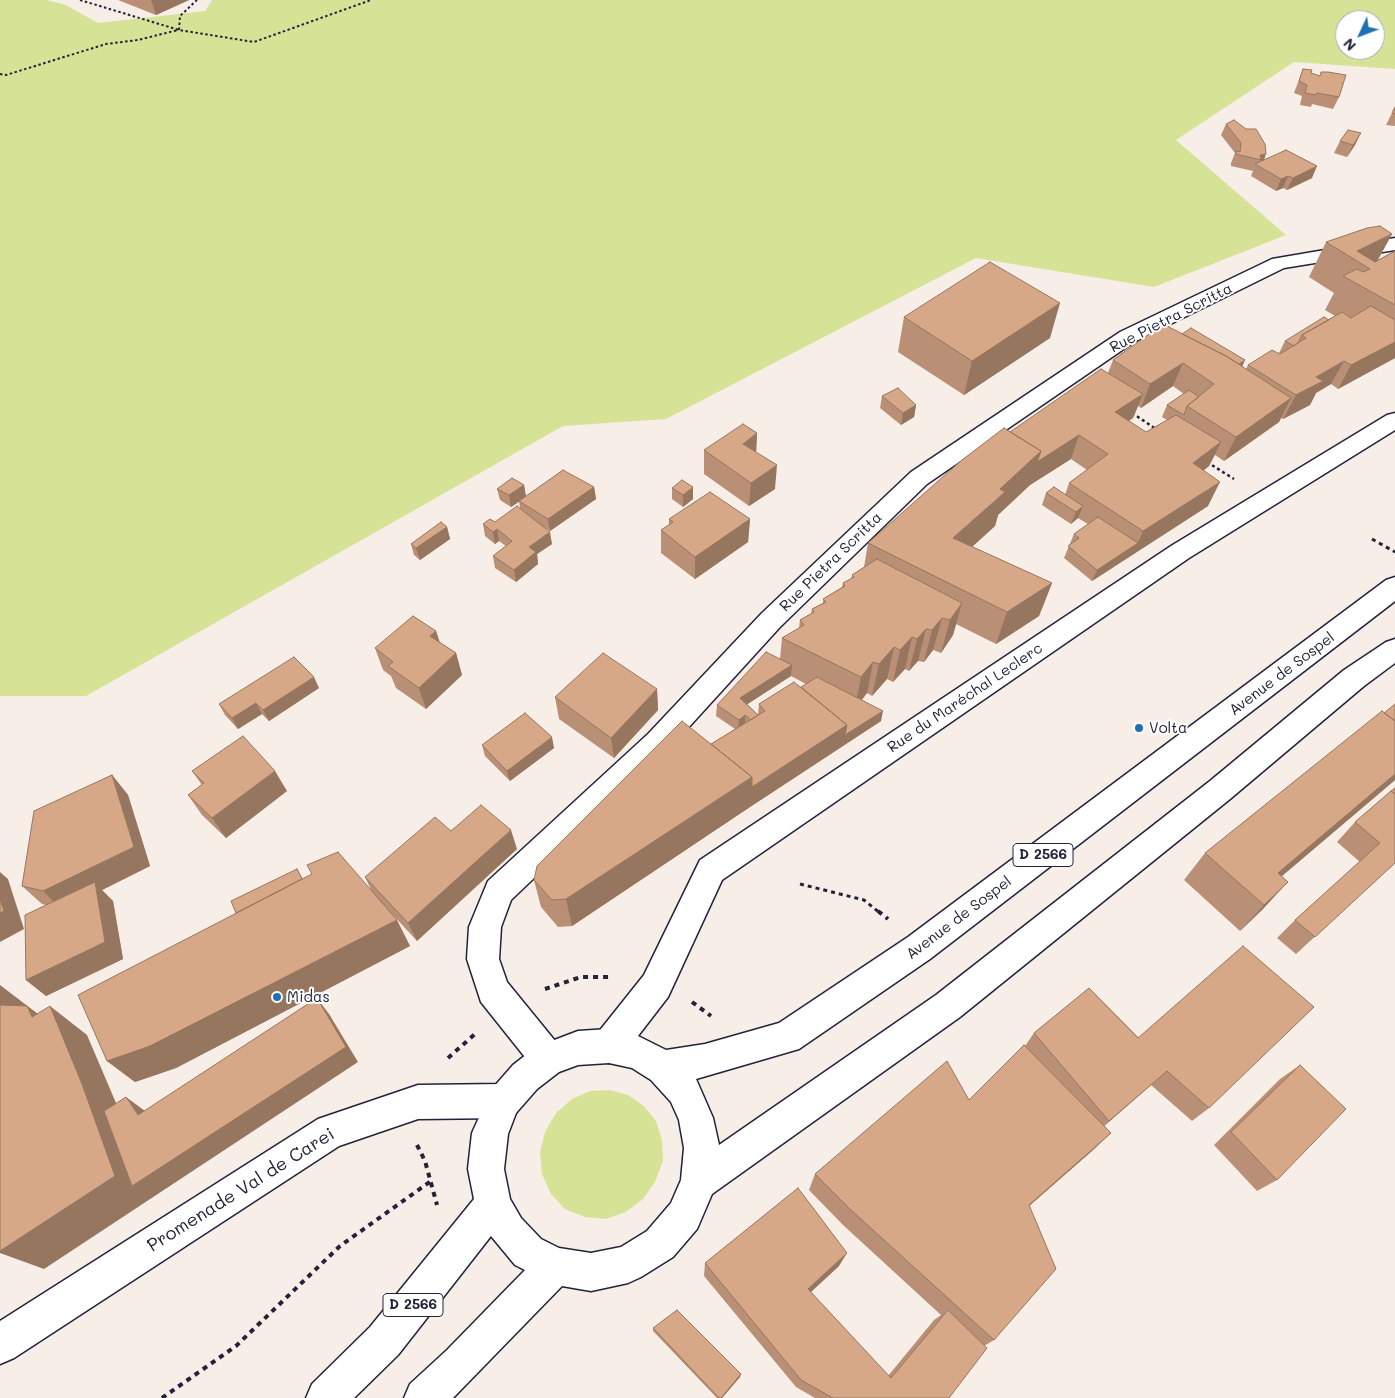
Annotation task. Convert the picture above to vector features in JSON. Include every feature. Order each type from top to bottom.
[{"type":"street","name":"Rue Pietra Scritta","points":[[548,1060],[493,991],[483,959],[485,927],[499,891],[658,742],[771,620],[920,478],[1127,338],[1279,263],[1395,244]]},
{"type":"street","name":"Rue du Maréchal Leclerc","points":[[609,1046],[656,986],[711,870],[1180,552],[1395,420]]},
{"type":"street","name":"Avenue de Sospel","points":[[663,1068],[705,1061],[787,1037],[919,948],[1395,587]]},
{"type":"street","points":[[699,1181],[948,1006],[1220,790],[1354,678],[1395,649]]},
{"type":"street","points":[[609,1046],[638,1053],[663,1068],[683,1090],[696,1118],[702,1148],[699,1181],[684,1216],[660,1244],[628,1264],[591,1272],[555,1266],[528,1252],[508,1231],[493,1204],[486,1169],[490,1133],[504,1101],[525,1077],[548,1060],[578,1048],[609,1046]]},
{"type":"street","name":"Promenade Val de Carei","points":[[0,1344],[330,1131],[418,1102],[504,1101]]},
{"type":"street","name":"D 2566","points":[[326,1398],[384,1341],[493,1204]]},
{"type":"street","points":[[424,1398],[461,1364],[555,1266]]},
{"type":"path","points":[[80,0],[178,30],[254,42],[370,0]]},
{"type":"path","points":[[178,30],[180,16],[197,0]]},
{"type":"path","points":[[0,74],[6,75],[106,44],[138,40],[178,30]]},
{"type":"path","points":[[1129,411],[1161,432]]},
{"type":"path","points":[[1201,458],[1266,500]]},
{"type":"path","points":[[1372,539],[1395,552]]},
{"type":"path","points":[[800,884],[864,900],[891,922]]},
{"type":"path","points":[[536,992],[581,977],[616,977]]},
{"type":"path","points":[[683,998],[704,1009],[715,1022]]},
{"type":"path","points":[[446,1060],[479,1030]]},
{"type":"path","points":[[414,1140],[425,1161],[437,1208]]},
{"type":"path","points":[[162,1398],[236,1346],[340,1246],[431,1181]]},
{"type":"green space","points":[[0,0],[47,0],[66,5],[98,23],[205,11],[212,0],[1395,0],[1395,69],[1294,62],[1176,140],[1286,235],[1154,287],[976,258],[666,419],[563,426],[86,696],[0,696]]},
{"type":"green space","points":[[610,1090],[628,1095],[644,1106],[656,1121],[662,1140],[663,1161],[655,1182],[643,1199],[626,1212],[606,1219],[585,1217],[565,1209],[551,1194],[542,1174],[540,1152],[545,1132],[556,1113],[572,1099],[590,1091]]},
{"type":"building","points":[[1303,69],[1312,70],[1311,73],[1320,76],[1321,72],[1346,75],[1339,97],[1305,93],[1307,85],[1299,81]]},
{"type":"building","points":[[1234,120],[1246,129],[1256,129],[1265,144],[1266,154],[1260,155],[1261,160],[1236,154],[1236,151],[1240,152],[1241,143],[1226,124]]},
{"type":"building","points":[[1348,130],[1361,133],[1353,145],[1340,141]]},
{"type":"building","points":[[1286,150],[1317,166],[1293,178],[1288,176],[1281,179],[1255,164]]},
{"type":"building","points":[[1380,226],[1392,234],[1357,251],[1375,262],[1395,251],[1395,305],[1343,276],[1357,269],[1363,272],[1370,269],[1326,242],[1367,228]]},
{"type":"building","points":[[990,262],[1060,303],[972,361],[904,317]]},
{"type":"building","points":[[1371,306],[1395,320],[1395,342],[1351,365],[1344,361],[1316,377],[1323,381],[1296,395],[1248,365],[1272,350],[1280,354],[1306,338],[1302,335],[1342,312],[1351,318]]},
{"type":"building","points":[[1324,317],[1329,320],[1302,335],[1294,346],[1285,341]]},
{"type":"building","points":[[1163,324],[1226,356],[1291,398],[1236,437],[1187,406],[1214,384],[1183,363],[1150,384],[1113,360]]},
{"type":"building","points":[[1191,328],[1245,360],[1239,364],[1182,334]]},
{"type":"building","points":[[1101,369],[1143,394],[1115,412],[1146,432],[1176,415],[1221,442],[1193,463],[1220,482],[1143,531],[1069,483],[1108,454],[1079,435],[1037,462],[1041,451],[1010,432]]},
{"type":"building","points":[[898,388],[916,405],[903,413],[882,396]]},
{"type":"building","points":[[1189,390],[1199,397],[1187,406],[1184,415],[1167,405]]},
{"type":"building","points":[[743,424],[757,433],[743,444],[777,465],[751,483],[704,450]]},
{"type":"building","points":[[1004,428],[1041,451],[1000,489],[1005,492],[953,538],[1052,583],[1007,612],[868,543],[962,460]]},
{"type":"building","points":[[563,470],[594,487],[548,519],[519,501]]},
{"type":"building","points":[[512,478],[524,485],[509,495],[497,489]]},
{"type":"building","points":[[682,480],[693,487],[683,495],[672,488]]},
{"type":"building","points":[[1054,487],[1083,506],[1076,512],[1046,493]]},
{"type":"building","points":[[710,492],[750,519],[695,557],[661,530],[673,522],[669,519]]},
{"type":"building","points":[[517,506],[550,532],[529,547],[536,552],[514,570],[493,556],[512,541],[497,529],[493,532],[483,524],[490,519],[495,522]]},
{"type":"building","points":[[1098,517],[1138,543],[1097,570],[1068,546],[1079,538],[1074,534]]},
{"type":"building","points":[[441,522],[447,527],[416,548],[411,544]]},
{"type":"building","points":[[877,559],[962,603],[950,620],[942,618],[932,630],[926,629],[917,639],[912,637],[900,650],[894,647],[879,664],[873,662],[861,677],[782,638],[804,625],[800,620],[814,612],[812,609],[826,602],[823,599],[845,586],[843,583],[854,577],[852,575]]},
{"type":"building","points":[[413,616],[436,631],[430,636],[456,653],[419,688],[388,666],[393,662],[375,648]]},
{"type":"building","points":[[766,652],[792,665],[740,698],[758,715],[751,720],[745,715],[739,720],[717,705]]},
{"type":"building","points":[[603,653],[657,689],[611,738],[555,697]]},
{"type":"building","points":[[294,657],[314,677],[263,710],[256,703],[232,718],[219,704]]},
{"type":"building","points":[[817,677],[883,711],[845,735],[847,725],[801,687]]},
{"type":"building","points":[[794,682],[847,725],[752,787],[752,777],[711,744],[765,711],[759,704]]},
{"type":"building","points":[[1395,704],[1395,721],[1384,713]]},
{"type":"building","points":[[1382,711],[1395,721],[1395,774],[1278,873],[1288,882],[1264,905],[1205,853]]},
{"type":"building","points":[[525,713],[552,737],[507,771],[482,745]]},
{"type":"building","points":[[682,721],[752,777],[566,899],[552,900],[534,880],[537,866]]},
{"type":"building","points":[[243,736],[275,771],[212,818],[188,795],[204,783],[192,771]]},
{"type":"building","points":[[112,775],[134,847],[43,891],[22,886],[34,811]]},
{"type":"building","points":[[1391,791],[1395,794],[1395,863],[1315,937],[1295,920],[1380,843],[1355,822]]},
{"type":"building","points":[[481,805],[511,830],[408,923],[365,877],[435,817],[451,831]]},
{"type":"building","points":[[338,852],[397,920],[150,1046],[107,1061],[78,995],[312,874],[307,865]]},
{"type":"building","points":[[297,869],[302,879],[236,913],[231,901]]},
{"type":"building","points":[[95,882],[105,942],[26,980],[25,915]]},
{"type":"building","points":[[0,899],[4,911],[0,913]]},
{"type":"building","points":[[1243,946],[1314,1007],[1209,1108],[1167,1071],[1109,1121],[1034,1033],[1089,988],[1138,1038]]},
{"type":"building","points":[[317,998],[346,1047],[132,1186],[104,1111],[126,1097],[138,1115]]},
{"type":"building","points":[[0,1005],[27,1006],[32,1017],[50,1006],[82,1084],[115,1176],[0,1251]]},
{"type":"building","points":[[1024,1045],[1111,1133],[1029,1205],[1056,1269],[994,1340],[851,1210],[815,1174],[947,1061],[969,1100]]},
{"type":"building","points":[[1300,1065],[1346,1109],[1277,1180],[1231,1132]]},
{"type":"building","points":[[798,1188],[847,1253],[808,1289],[891,1378],[948,1310],[987,1348],[949,1398],[833,1398],[801,1380],[705,1263]]},
{"type":"building","points":[[677,1310],[741,1374],[721,1398],[653,1328]]},
{"type":"place","name":"Volta","points":[[1139,728]]},
{"type":"place","name":"Midas","points":[[277,997]]}]
